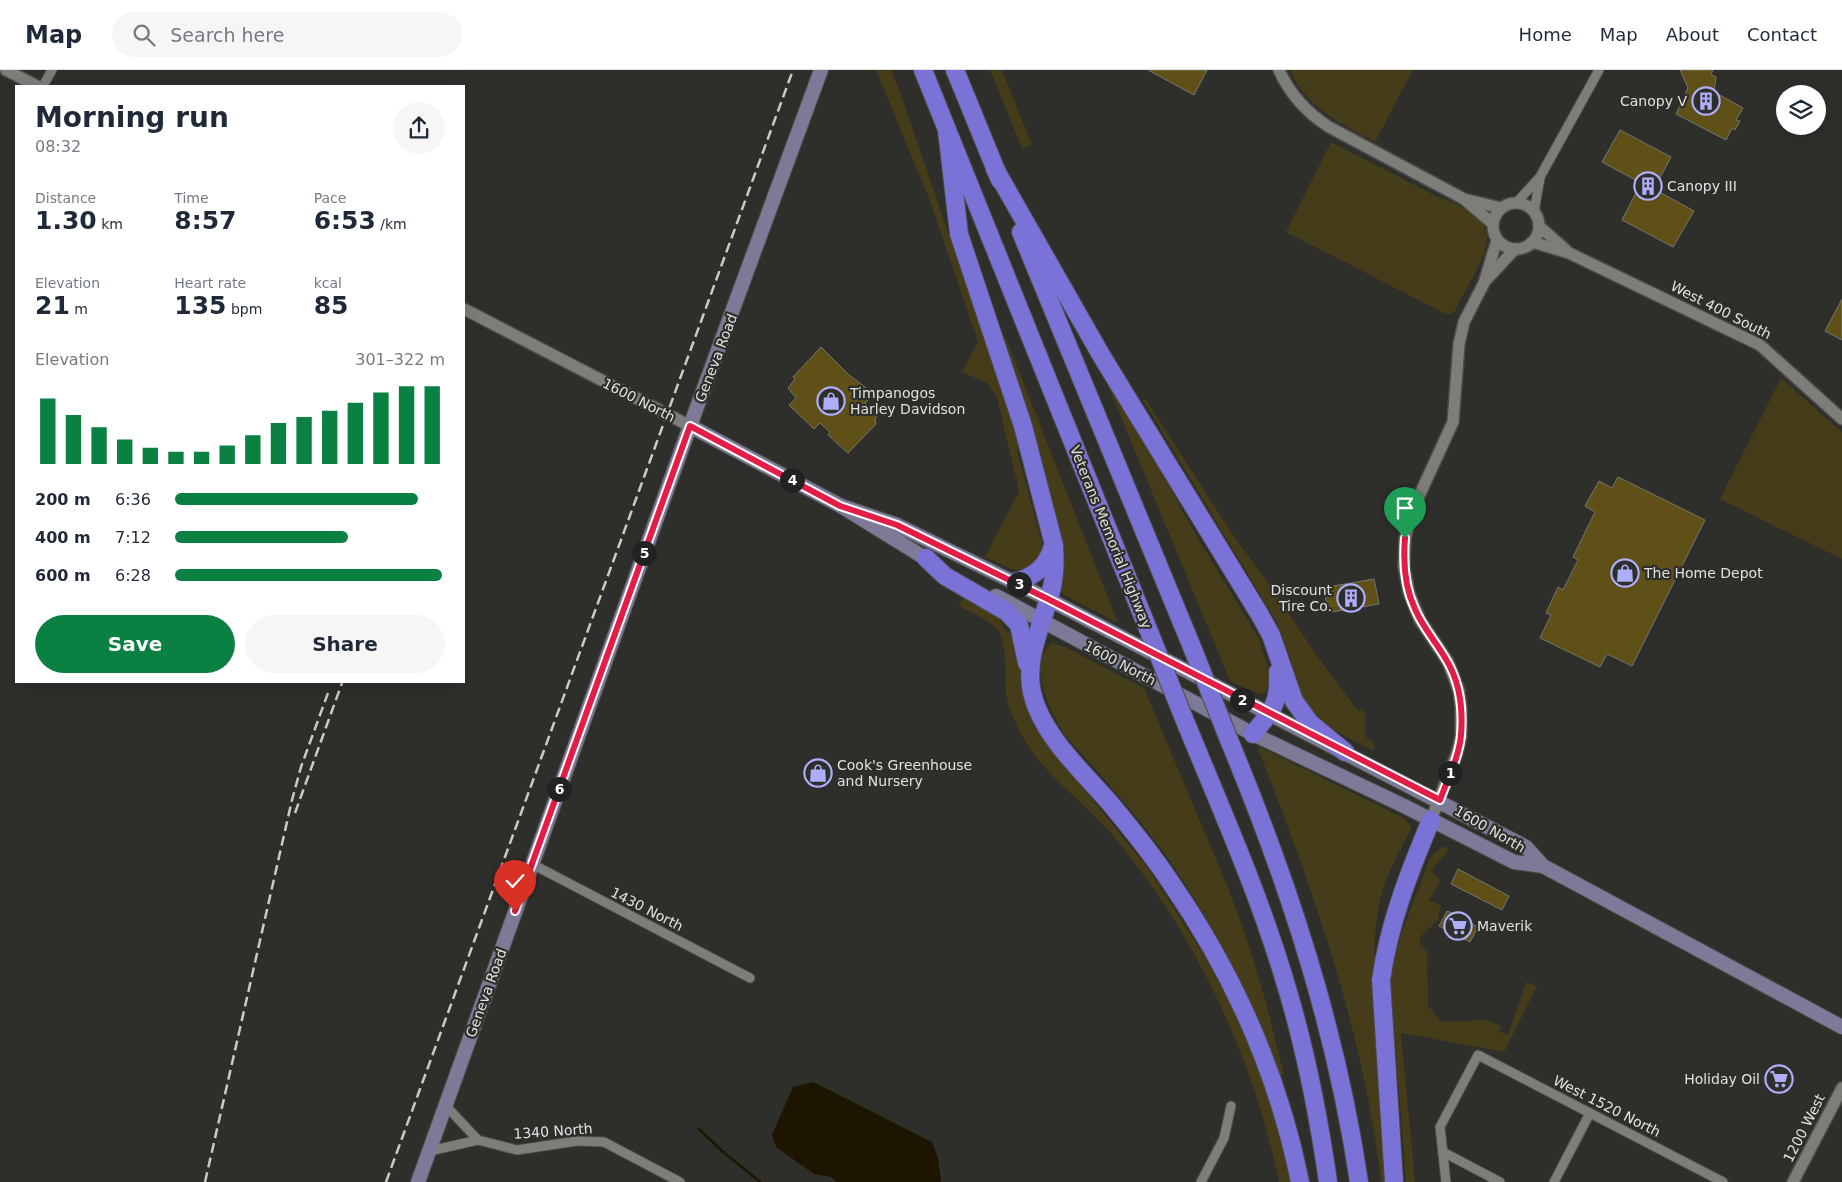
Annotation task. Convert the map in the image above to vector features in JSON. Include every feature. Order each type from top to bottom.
[{"type":"highway","name":"Veterans Memorial Highway","points":[[922,70],[1246,871],[1283,975],[1312,1090],[1328,1182]]},
{"type":"highway","points":[[955,70],[1194,652],[1282,876],[1312,966],[1334,1049],[1359,1182]]},
{"type":"highway","points":[[947,131],[959,234],[1023,426],[1054,546],[1054,574],[1028,670]]},
{"type":"highway","points":[[995,169],[1102,355],[1260,615],[1271,635],[1294,701],[1310,723],[1345,752]]},
{"type":"highway","points":[[1015,582],[1030,578],[1037,573],[1050,556],[1054,546]]},
{"type":"highway","points":[[926,558],[944,576],[1008,612],[1019,625],[1039,715],[1064,750],[1127,823],[1164,873],[1218,957],[1248,1018],[1281,1104],[1300,1182]]},
{"type":"highway","points":[[1253,734],[1269,714],[1278,697],[1277,654]]},
{"type":"highway","points":[[1394,1182],[1380,980],[1392,921],[1431,820]]},
{"type":"main road","name":"Geneva Road","points":[[418,1182],[690,426],[821,70]]},
{"type":"main road","name":"1600 North","points":[[690,426],[840,506],[926,558],[1253,734],[1514,862],[1543,866]]},
{"type":"main road","name":"1600 North","points":[[840,506],[897,525],[1015,582],[1269,714],[1440,800],[1526,847],[1543,866],[1842,1027]]},
{"type":"street","points":[[6,70],[35,85]]},
{"type":"street","points":[[44,85],[52,70]]},
{"type":"street","points":[[1279,70],[1291,95],[1316,118],[1328,127],[1464,199],[1492,223],[1497,240],[1503,246],[1515,249],[1523,248],[1537,236],[1539,226]]},
{"type":"street","points":[[1464,199],[1501,208],[1516,203],[1540,177],[1599,70]]},
{"type":"street","points":[[1534,212],[1540,177]]},
{"type":"street","points":[[1516,203],[1528,207],[1534,212]]},
{"type":"street","points":[[1492,223],[1501,208]]},
{"type":"street","name":"West 400 South","points":[[1534,212],[1539,226],[1569,253]]},
{"type":"street","points":[[1431,820],[1458,753],[1461,736],[1461,707],[1459,691],[1448,662],[1420,620],[1409,593],[1404,567],[1405,538],[1414,506],[1453,422],[1459,344],[1464,322],[1484,283],[1497,240]]},
{"type":"street","name":"West 400 South","points":[[1532,242],[1569,253],[1760,345],[1842,418]]},
{"type":"street","points":[[1484,283],[1515,249]]},
{"type":"street","name":"1600 North","points":[[465,310],[690,426]]},
{"type":"street","name":"1430 North","points":[[532,864],[750,978]]},
{"type":"street","name":"West 1520 North","points":[[1443,1152],[1440,1126],[1478,1055],[1723,1182]]},
{"type":"street","name":"1200 West","points":[[1793,1182],[1842,1088]]},
{"type":"street","points":[[446,1106],[478,1140]]},
{"type":"street","points":[[1201,1182],[1224,1138],[1231,1106]]},
{"type":"street","points":[[1554,1182],[1590,1113]]},
{"type":"street","points":[[430,1151],[478,1140]]},
{"type":"street","name":"1340 North","points":[[478,1140],[517,1150],[577,1141],[604,1142],[680,1182]]},
{"type":"street","points":[[1443,1152],[1446,1182]]},
{"type":"street","points":[[1443,1152],[1500,1182]]},
{"type":"shaded area","points":[[876,70],[891,70],[902,97],[1020,445],[1017,451],[1044,550],[1042,560],[1025,571],[1011,569],[985,557],[1019,491],[997,398],[987,383],[962,372],[978,342],[930,201]]},
{"type":"shaded area","points":[[990,70],[1002,70],[1032,145],[1022,148]]},
{"type":"shaded area","points":[[1290,70],[1413,70],[1375,142],[1325,113],[1305,95]]},
{"type":"shaded area","points":[[1331,142],[1436,196],[1462,207],[1478,218],[1486,230],[1487,243],[1475,273],[1455,311],[1451,314],[1444,313],[1286,232]]},
{"type":"shaded area","points":[[1006,338],[1118,623],[1064,595],[1059,590],[1065,552],[1061,531],[1002,339]]},
{"type":"shaded area","points":[[1103,374],[1130,415],[1193,530],[1259,639],[1271,678],[1266,692],[1261,695],[1230,681]]},
{"type":"shaded area","points":[[1781,378],[1842,432],[1842,559],[1720,499]]},
{"type":"shaded area","points":[[1143,400],[1146,400],[1233,535],[1274,591],[1315,653],[1358,711],[1362,708],[1365,715],[1365,736],[1375,745],[1373,751],[1323,724],[1312,714],[1296,687],[1291,661],[1278,624]]},
{"type":"shaded area","points":[[964,596],[999,615],[1006,630],[1020,639],[1021,690],[1034,727],[1150,871],[1202,952],[1236,1014],[1257,1062],[1271,1099],[1292,1182],[1279,1182],[1268,1135],[1254,1089],[1218,1000],[1196,957],[1172,916],[1145,876],[1115,838],[1056,779],[1025,741],[1012,716],[1007,700],[1003,641],[1000,633],[987,621],[959,606]]},
{"type":"shaded area","points":[[1052,643],[1065,647],[1144,688],[1229,890],[1245,934],[1267,1006],[1284,1075],[1279,1075],[1235,973],[1209,924],[1180,876],[1140,821],[1065,735],[1054,715],[1048,702],[1041,676],[1041,663],[1044,652]]},
{"type":"shaded area","points":[[1257,746],[1404,818],[1412,827],[1383,889],[1378,910],[1375,943],[1375,1028],[1388,1182],[1381,1182],[1362,1070],[1333,960],[1297,852]]},
{"type":"shaded area","points":[[1445,846],[1449,849],[1431,871],[1441,880],[1429,900],[1441,906],[1438,920],[1423,934],[1420,941],[1420,945],[1427,951],[1428,1006],[1442,1022],[1485,1020],[1501,1026],[1500,1032],[1508,1035],[1526,982],[1537,986],[1504,1052],[1401,1033],[1415,1182],[1406,1182],[1399,1091],[1389,1002],[1390,977],[1400,937],[1430,858],[1435,852]]},
{"type":"shaded area","points":[[813,1082],[932,1142],[938,1158],[941,1182],[837,1182],[831,1177],[814,1174],[776,1147],[772,1135],[793,1087]]},
{"type":"building","points":[[1148,70],[1207,70],[1194,95]]},
{"type":"building","name":"Canopy V","points":[[1680,70],[1713,70],[1711,74],[1716,77],[1714,92],[1743,108],[1736,120],[1740,121],[1735,130],[1732,128],[1726,140],[1676,114],[1688,88]]},
{"type":"building","name":"Canopy III","points":[[1620,130],[1671,157],[1654,189],[1694,211],[1673,247],[1622,220],[1641,183],[1602,162]]},
{"type":"building","points":[[1842,299],[1842,340],[1825,331]]},
{"type":"building","name":"Timpanogos Harley Davidson","points":[[821,347],[849,375],[874,394],[865,403],[878,415],[875,419],[876,424],[848,453],[828,435],[830,432],[820,423],[814,429],[789,405],[796,398],[788,388],[795,379],[793,377]]},
{"type":"building","name":"The Home Depot","points":[[1618,477],[1705,520],[1632,666],[1607,654],[1600,667],[1540,638],[1551,615],[1546,613],[1558,587],[1563,590],[1578,560],[1573,557],[1595,512],[1585,506],[1599,481],[1612,488]]},
{"type":"building","name":"Discount Tire Co.","points":[[1374,579],[1379,604],[1332,612],[1331,607],[1328,607],[1324,592],[1329,591],[1328,587]]},
{"type":"building","name":"Maverik","points":[[1458,869],[1509,896],[1502,910],[1451,884]]},
{"type":"building","name":"Maverik","points":[[1447,911],[1469,919],[1468,922],[1478,927],[1470,942],[1439,926]]},
{"type":"waterway","points":[[699,1129],[722,1151],[760,1182]]},
{"type":"railway","points":[[386,1182],[793,70]]},
{"type":"railway","points":[[295,813],[342,683]]},
{"type":"railway","points":[[205,1182],[292,800],[301,767],[328,693]]},
{"type":"place","name":"Canopy V","points":[[1706,101]]},
{"type":"place","name":"Canopy III","points":[[1648,186]]},
{"type":"place","name":"Timpanogos Harley Davidson","points":[[831,401]]},
{"type":"place","name":"The Home Depot","points":[[1625,573]]},
{"type":"place","name":"Discount Tire Co.","points":[[1351,598]]},
{"type":"place","name":"Cook's Greenhouse and Nursery","points":[[818,773]]},
{"type":"place","name":"Maverik","points":[[1458,926]]},
{"type":"place","name":"Holiday Oil","points":[[1779,1079]]},
{"type":"route","points":[[515,911],[690,426],[840,506],[897,525],[1048,599],[1440,800],[1458,753],[1461,736],[1462,714],[1459,691],[1448,662],[1420,620],[1409,593],[1404,567],[1405,538]]}]
